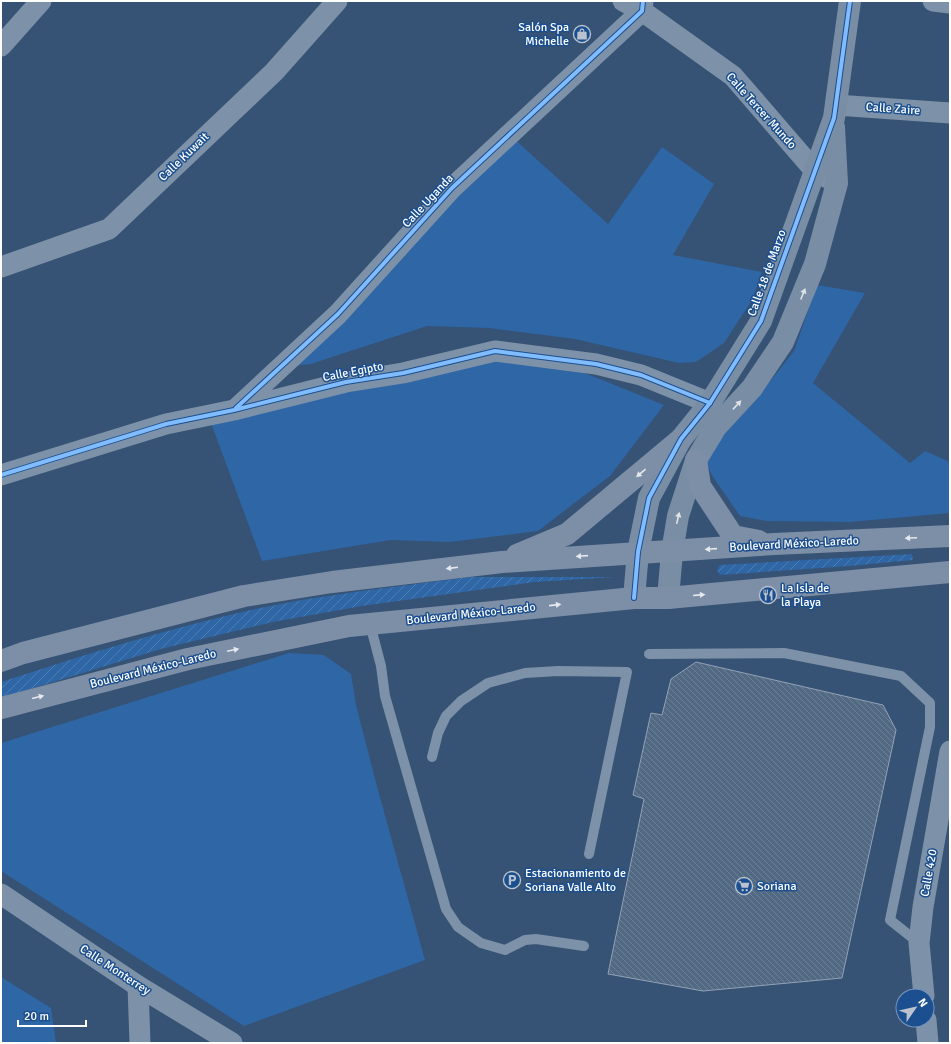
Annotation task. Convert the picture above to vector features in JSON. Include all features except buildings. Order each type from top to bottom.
[{"type":"main road","points":[[502,562],[567,534],[681,439]]},
{"type":"main road","points":[[696,460],[700,486],[734,536],[774,544]]},
{"type":"main road","name":"Boulevard México-Laredo","points":[[1,661],[23,653],[244,596],[332,582],[502,562],[638,552],[672,552],[774,544],[950,536]]},
{"type":"main road","name":"Boulevard México-Laredo","points":[[1,708],[188,659],[349,626],[634,598],[668,598],[950,572]]},
{"type":"street","points":[[1,46],[41,1]]},
{"type":"street","name":"Calle Kuwait","points":[[1,267],[109,229],[274,72],[337,1]]},
{"type":"street","name":"Calle Tercer Mundo","points":[[623,1],[642,6],[733,76],[814,171],[837,182]]},
{"type":"street","name":"Calle 18 de Marzo","points":[[668,598],[672,552],[678,516],[696,460],[716,427],[752,388],[783,342],[815,264],[837,182],[835,111],[850,1]]},
{"type":"street","points":[[933,1],[950,3]]},
{"type":"street","name":"Calle Uganda","points":[[234,410],[338,314],[452,188],[642,6]]},
{"type":"street","name":"Calle 18 de Marzo","points":[[634,598],[638,552],[649,498],[681,439],[710,403],[761,322],[835,111]]},
{"type":"street","name":"Calle Zaire","points":[[835,111],[950,113]]},
{"type":"street","name":"Calle Egipto","points":[[1,475],[166,424],[234,410],[346,382],[403,373],[495,351],[604,366],[641,375],[710,403]]},
{"type":"street","name":"Calle 420","points":[[923,988],[920,943],[923,907],[950,751]]},
{"type":"street","name":"Calle Monterrey","points":[[1,894],[138,986],[232,1043]]},
{"type":"street","points":[[138,986],[140,1043]]},
{"type":"street","points":[[927,1028],[928,1043]]},
{"type":"lane","points":[[370,624],[381,666],[385,696],[446,908],[458,927],[482,943],[505,950],[525,940],[536,939],[584,946]]},
{"type":"lane","points":[[649,654],[784,653],[901,676],[930,703],[930,727],[890,920],[920,943]]},
{"type":"lane","points":[[432,757],[438,733],[446,716],[460,701],[488,683],[525,673],[558,671],[627,672],[589,854]]},
{"type":"shaded area","points":[[510,135],[608,224],[662,147],[714,184],[673,255],[762,272],[752,300],[724,343],[696,362],[679,363],[575,339],[489,328],[427,326],[311,364],[282,367]]},
{"type":"shaded area","points":[[817,285],[865,293],[813,383],[910,463],[925,451],[948,461],[950,465],[950,513],[850,522],[767,521],[740,516],[713,477],[705,461],[711,447],[772,379],[794,351]]},
{"type":"shaded area","points":[[522,350],[664,405],[610,476],[538,531],[450,542],[391,540],[262,561],[211,423]]},
{"type":"shaded area","points":[[912,554],[913,560],[850,566],[720,575],[717,570],[720,565]]},
{"type":"shaded area","points":[[470,577],[616,577],[535,582],[362,606],[273,622],[161,649],[1,698],[1,682],[94,652],[219,617],[278,604],[360,591]]},
{"type":"shaded area","points":[[289,653],[324,655],[351,674],[356,705],[425,960],[244,1026],[1,871],[1,743]]},
{"type":"shaded area","points":[[1,977],[51,1008],[56,1043],[1,1043]]},
{"type":"cycle path","points":[[236,408],[338,314],[452,188],[642,11],[643,1]]},
{"type":"cycle path","points":[[634,598],[638,552],[649,498],[681,439],[710,403],[761,321],[834,118],[850,1]]},
{"type":"cycle path","points":[[1,475],[166,424],[234,410],[346,382],[403,373],[495,351],[596,364],[641,375],[710,403]]},
{"type":"place","name":"Salón Spa Michelle","points":[[582,34]]},
{"type":"place","name":"La Isla de la Playa","points":[[768,595]]},
{"type":"place","name":"Estacionamiento de Soriana Valle Alto","points":[[512,880]]},
{"type":"place","name":"Soriana","points":[[744,886]]}]
